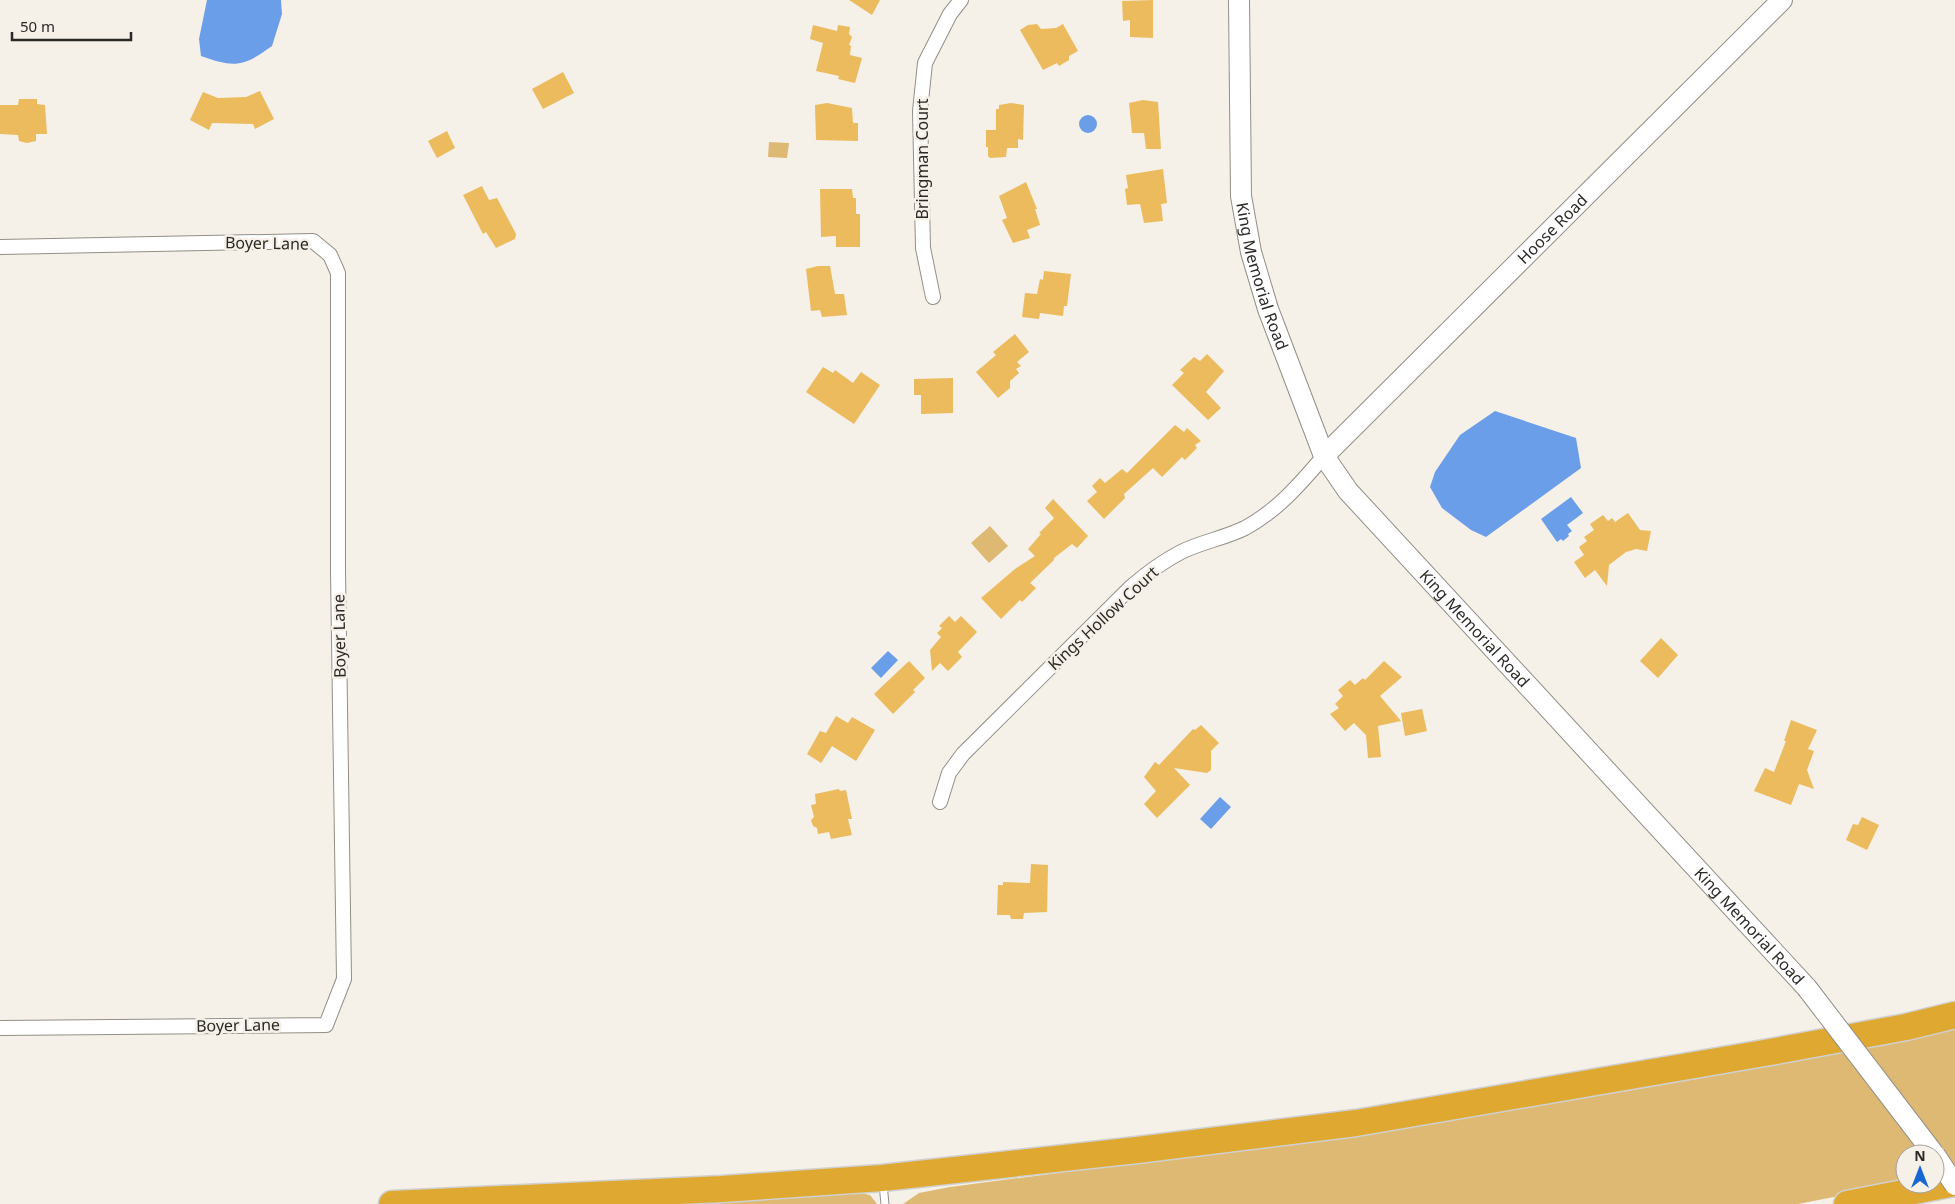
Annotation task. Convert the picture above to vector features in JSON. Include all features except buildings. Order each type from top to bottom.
[{"type":"highway","points":[[392,1204],[722,1189],[882,1178],[1356,1124],[1780,1050],[1906,1027],[1955,1015]]},
{"type":"highway","points":[[1847,1204],[1955,1184]]},
{"type":"street","name":"Bringman Court","points":[[932,298],[924,248],[920,110],[925,62],[950,14],[962,0]]},
{"type":"street","name":"King Memorial Road","points":[[1239,0],[1240,196],[1251,252],[1268,309],[1324,456],[1354,498],[1807,988],[1927,1144]]},
{"type":"street","name":"Hoose Road","points":[[1324,456],[1782,0]]},
{"type":"street","name":"Boyer Lane","points":[[0,247],[313,240],[330,255],[338,273],[338,571],[344,979],[326,1025],[0,1028]]},
{"type":"street","name":"Kings Hollow Court","points":[[940,802],[949,773],[963,754],[1131,587],[1152,569],[1181,552],[1245,528],[1268,513],[1302,482],[1324,456]]},
{"type":"street","name":"King Memorial Road","points":[[1945,1170],[1955,1184]]},
{"type":"lane","points":[[882,1178],[885,1204]]},
{"type":"shaded area","points":[[769,142],[789,143],[787,158],[768,157]]},
{"type":"shaded area","points":[[990,526],[1008,546],[989,563],[971,543]]},
{"type":"shaded area","points":[[1955,1027],[1955,1172],[1945,1174],[1945,1144],[1895,1144],[1895,1185],[1798,1204],[903,1204],[919,1193],[950,1187],[1315,1139],[1497,1112],[1714,1076]]},
{"type":"shaded area","points":[[855,1192],[870,1195],[877,1204],[653,1204]]},
{"type":"water","points":[[207,0],[281,0],[282,14],[272,46],[246,62],[231,64],[201,56],[199,39]]},
{"type":"water","points":[[1088,115],[1094,118],[1097,124],[1094,130],[1088,133],[1082,130],[1079,124],[1082,118]]},
{"type":"water","points":[[1495,411],[1576,438],[1581,468],[1486,537],[1471,530],[1442,508],[1430,487],[1435,472],[1460,435]]},
{"type":"water","points":[[1571,497],[1583,513],[1567,525],[1572,531],[1568,534],[1569,536],[1563,541],[1561,539],[1557,542],[1541,519]]},
{"type":"water","points":[[888,651],[898,660],[881,678],[871,668]]},
{"type":"water","points":[[1220,797],[1231,807],[1211,829],[1200,819]]}]
